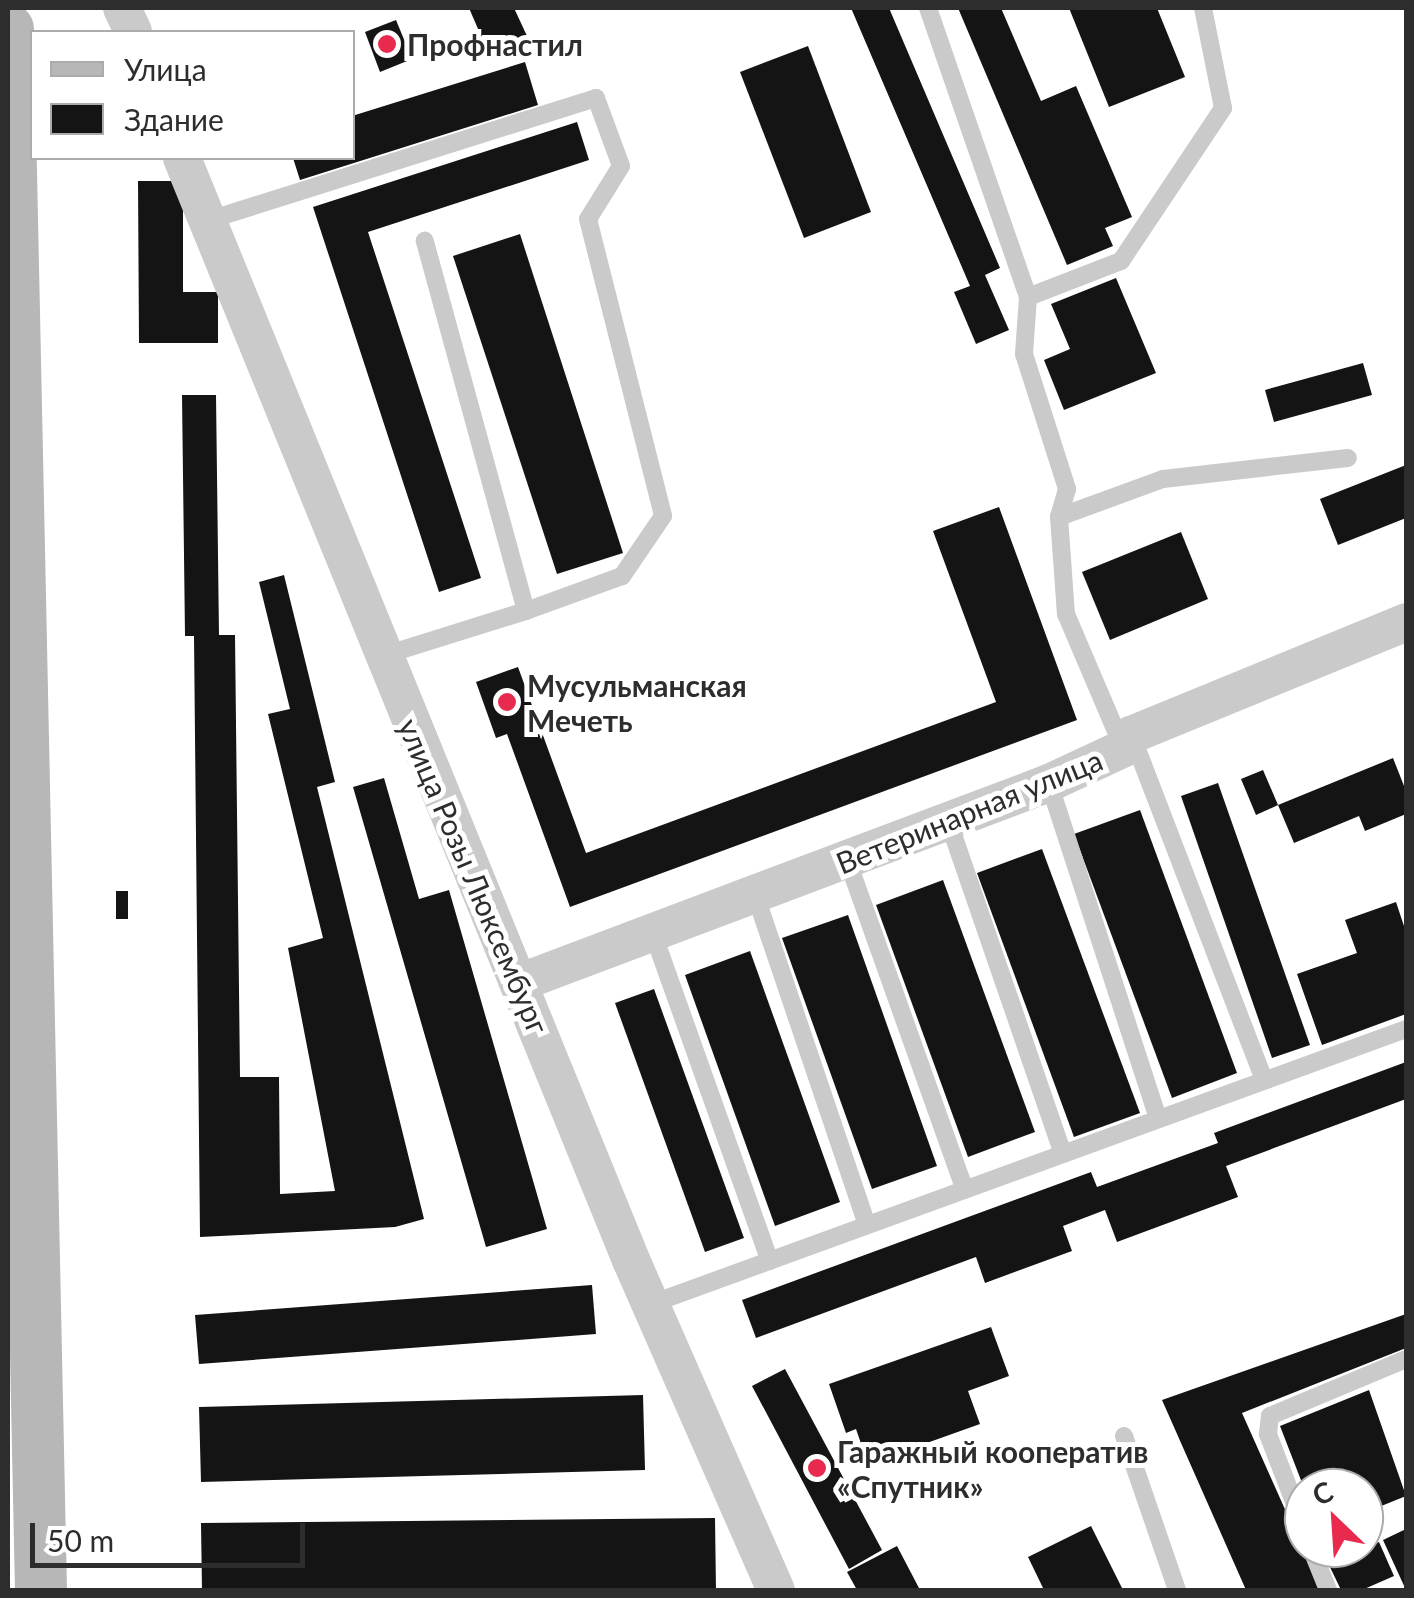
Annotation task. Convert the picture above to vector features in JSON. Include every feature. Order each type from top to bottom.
[{"type":"street","points":[[10,86],[24,8]]},
{"type":"street","points":[[8,29],[18,1197],[42,1590]]},
{"type":"street","name":"улица Розы Люксембург","points":[[183,160],[381,656],[651,1304],[776,1590]]},
{"type":"street","name":"Ветеринарная улица","points":[[520,982],[654,936],[1049,783],[1128,742],[1406,622]]},
{"type":"lane","points":[[928,8],[1028,297],[1024,354],[1067,488],[1059,517],[1066,614],[1128,742],[1264,1080]]},
{"type":"lane","points":[[1028,297],[1121,261],[1222,108],[1203,8]]},
{"type":"lane","points":[[204,221],[596,98],[621,166],[588,219],[663,516],[622,576],[381,656]]},
{"type":"lane","points":[[425,242],[526,611]]},
{"type":"lane","points":[[1059,517],[1162,479],[1348,458]]},
{"type":"lane","points":[[1049,783],[1158,1119]]},
{"type":"lane","points":[[948,820],[1063,1154]]},
{"type":"lane","points":[[848,859],[964,1190]]},
{"type":"lane","points":[[755,894],[867,1225]]},
{"type":"lane","points":[[654,936],[770,1260]]},
{"type":"lane","points":[[651,1304],[1406,1028]]},
{"type":"lane","points":[[1284,1476],[1268,1434],[1270,1416],[1406,1358]]},
{"type":"lane","points":[[1124,1436],[1177,1590]]},
{"type":"building","points":[[469,8],[514,8],[527,36],[488,52]]},
{"type":"building","points":[[851,8],[889,8],[1000,268],[985,275],[1009,330],[976,344],[954,292],[970,286]]},
{"type":"building","points":[[958,8],[1001,8],[1041,101],[1076,86],[1132,217],[1105,228],[1113,246],[1067,265]]},
{"type":"building","points":[[1069,8],[1157,8],[1185,77],[1109,107]]},
{"type":"building","points":[[396,20],[412,59],[380,72],[365,32]]},
{"type":"building","points":[[808,46],[871,212],[804,238],[740,72]]},
{"type":"building","points":[[525,62],[538,105],[300,180],[294,160],[355,160],[355,115]]},
{"type":"building","points":[[577,122],[589,160],[368,232],[481,578],[439,592],[313,207]]},
{"type":"building","points":[[138,181],[183,181],[183,292],[218,292],[218,343],[139,343]]},
{"type":"building","points":[[520,234],[623,553],[557,574],[453,256]]},
{"type":"building","points":[[1116,278],[1156,373],[1064,410],[1044,360],[1070,349],[1051,304]]},
{"type":"building","points":[[1363,363],[1372,395],[1274,422],[1265,390]]},
{"type":"building","points":[[182,395],[216,395],[219,635],[235,635],[240,1077],[279,1077],[280,1194],[335,1191],[288,948],[323,938],[268,714],[290,709],[259,582],[284,575],[335,782],[317,787],[424,1219],[395,1227],[200,1237],[194,636],[185,636]]},
{"type":"building","points":[[1406,465],[1406,518],[1338,545],[1320,499]]},
{"type":"building","points":[[999,507],[1077,720],[570,907],[507,734],[496,738],[476,682],[518,667],[586,853],[996,702],[933,531]]},
{"type":"building","points":[[1181,532],[1208,599],[1110,640],[1082,572]]},
{"type":"building","points":[[1393,758],[1406,791],[1406,814],[1365,831],[1359,816],[1294,843],[1278,805]]},
{"type":"building","points":[[1263,770],[1278,805],[1256,815],[1241,779]]},
{"type":"building","points":[[384,778],[419,899],[449,890],[547,1229],[486,1247],[353,787]]},
{"type":"building","points":[[1218,783],[1310,1045],[1272,1058],[1181,796]]},
{"type":"building","points":[[1140,810],[1237,1073],[1172,1098],[1074,834]]},
{"type":"building","points":[[1042,849],[1140,1113],[1074,1137],[977,873]]},
{"type":"building","points":[[943,880],[1035,1132],[968,1157],[876,905]]},
{"type":"building","points":[[116,891],[128,891],[128,919],[116,919]]},
{"type":"building","points":[[1396,902],[1406,932],[1406,1014],[1322,1045],[1297,974],[1357,953],[1345,920]]},
{"type":"building","points":[[848,915],[937,1166],[872,1189],[782,938]]},
{"type":"building","points":[[750,951],[840,1202],[775,1226],[685,975]]},
{"type":"building","points":[[654,989],[744,1238],[705,1252],[615,1003]]},
{"type":"building","points":[[1406,1062],[1406,1099],[1226,1166],[1238,1197],[1117,1242],[1105,1210],[1063,1226],[1072,1251],[985,1283],[976,1257],[756,1338],[742,1300],[1091,1172],[1097,1187],[1218,1143],[1214,1133]]},
{"type":"building","points":[[592,1285],[596,1334],[199,1364],[195,1315]]},
{"type":"building","points":[[1406,1314],[1406,1348],[1242,1413],[1284,1507],[1284,1568],[1311,1568],[1321,1590],[1246,1590],[1162,1400]]},
{"type":"building","points":[[991,1327],[1009,1376],[968,1391],[980,1424],[868,1464],[856,1429],[846,1433],[829,1384]]},
{"type":"building","name":"Гаражный кооператив «Спутник»","points":[[785,1369],[882,1550],[849,1569],[752,1386]]},
{"type":"building","points":[[1369,1390],[1406,1496],[1384,1505],[1384,1468],[1296,1468],[1280,1426]]},
{"type":"building","points":[[643,1395],[645,1470],[201,1482],[199,1407]]},
{"type":"building","points":[[715,1518],[716,1590],[202,1590],[201,1523]]},
{"type":"building","points":[[1091,1526],[1123,1590],[1044,1590],[1028,1557]]},
{"type":"building","points":[[1406,1529],[1406,1590],[1384,1542]]},
{"type":"building","points":[[897,1546],[920,1590],[857,1590],[847,1572]]},
{"type":"building","points":[[1384,1553],[1394,1576],[1362,1590],[1341,1590],[1330,1568],[1384,1568]]},
{"type":"place","name":"Профнастил","points":[[387,44]]},
{"type":"place","name":"Мусульманская Мечеть","points":[[507,702]]},
{"type":"place","name":"Гаражный кооператив «Спутник»","points":[[817,1468]]}]
